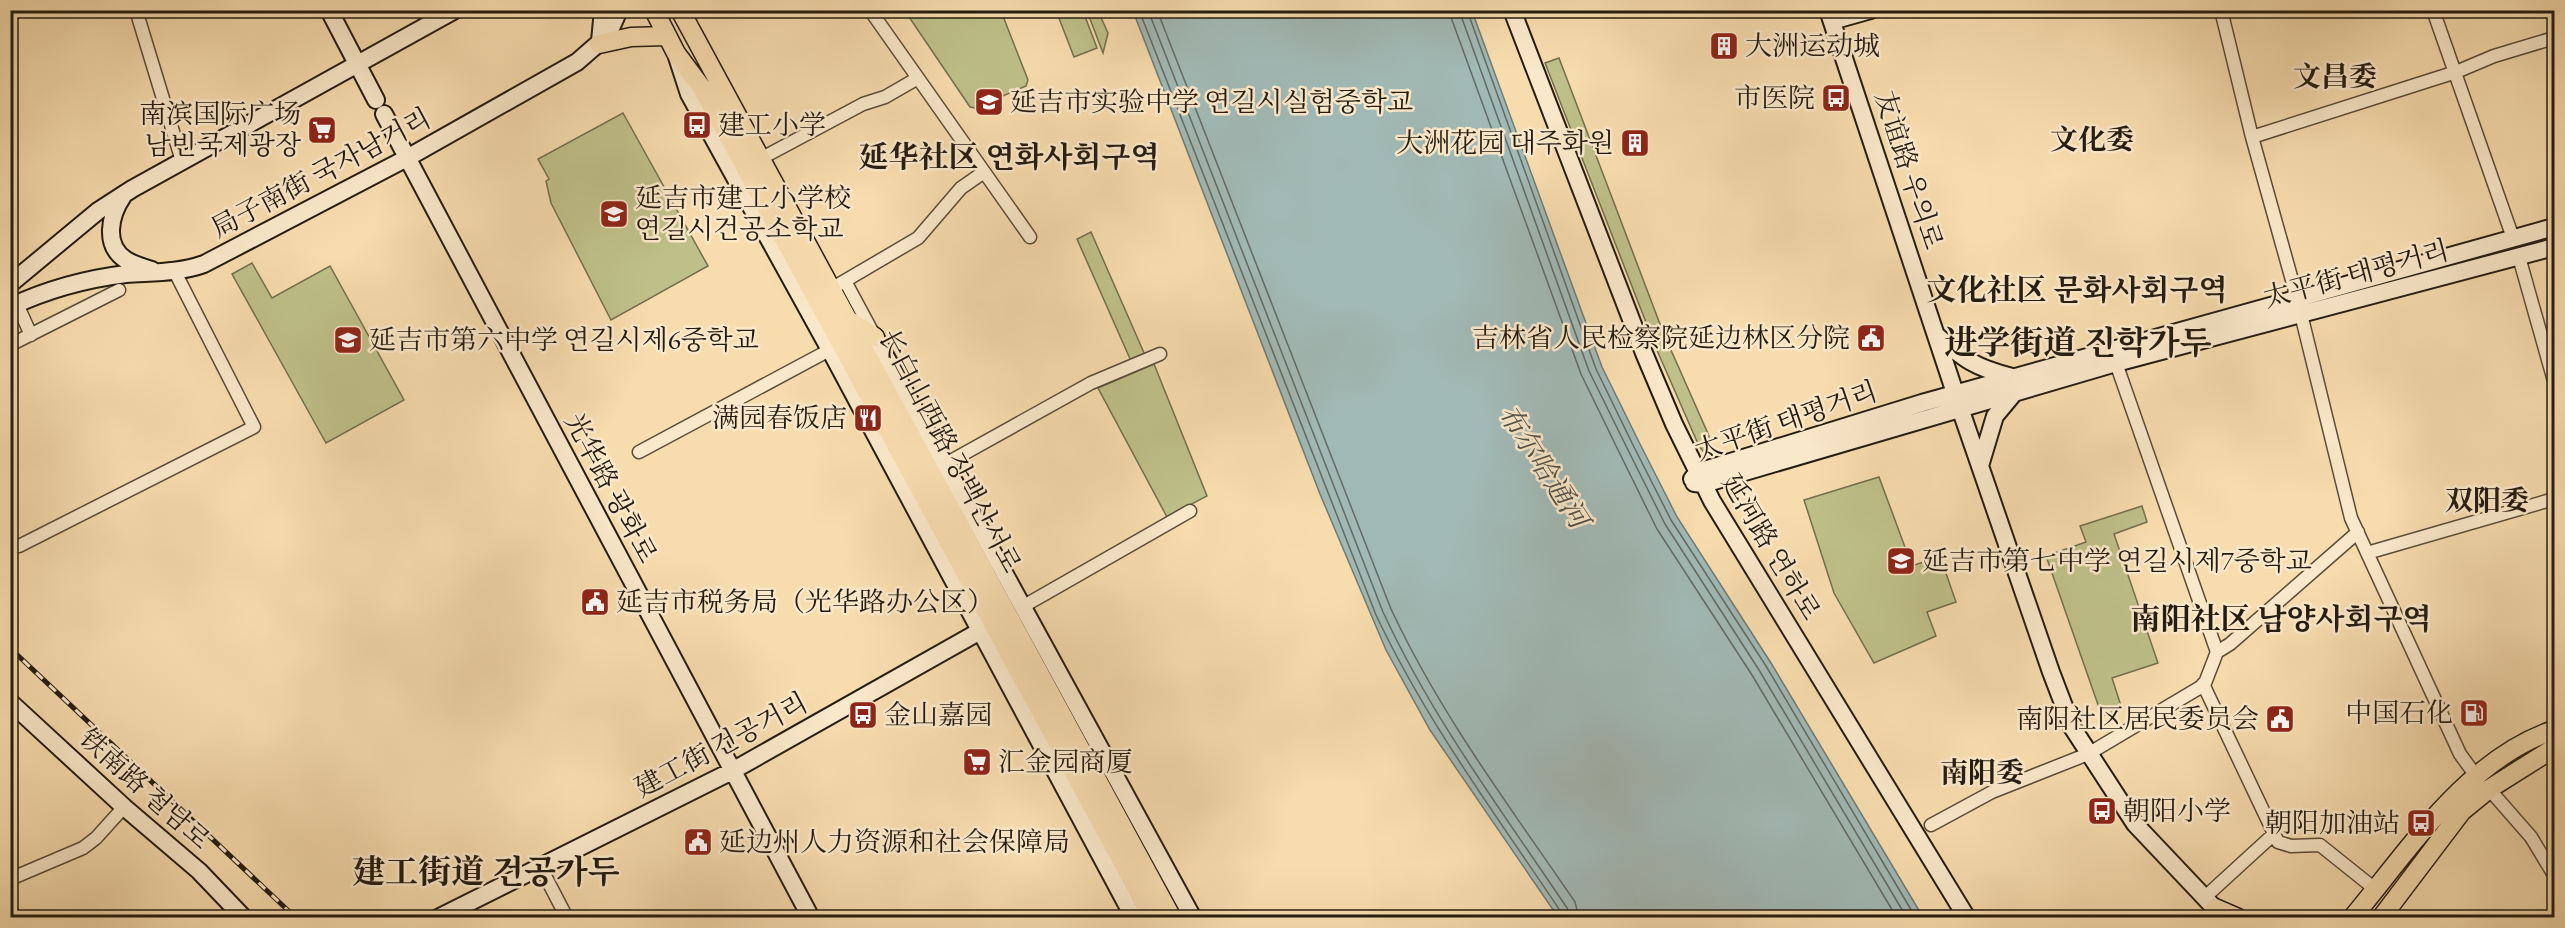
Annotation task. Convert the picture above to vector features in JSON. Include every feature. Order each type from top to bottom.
[{"type":"main road","name":"光华路 광화로","points":[[329,10],[811,918]]},
{"type":"main road","points":[[10,284],[98,211],[126,193],[455,10]]},
{"type":"main road","points":[[603,10],[599,45],[632,37],[667,36]]},
{"type":"main road","name":"局子南街 국자남거리","points":[[14,305],[59,287],[95,278],[185,271],[211,261],[407,158],[577,62],[608,35],[620,10]]},
{"type":"main road","name":"长白山西路 장백산서로","points":[[654,10],[676,53],[702,88],[835,347],[1000,619],[1172,918]]},
{"type":"main road","name":"长白山西路 장백산서로","points":[[680,10],[760,159],[838,285],[848,320],[938,468]]},
{"type":"main road","name":"延河路 연하로","points":[[1501,10],[1638,367],[1697,479],[1954,918]]},
{"type":"main road","name":"延河路 연하로","points":[[1512,10],[1644,353],[1697,479],[1967,918]]},
{"type":"main road","points":[[1830,16],[1871,10]]},
{"type":"main road","name":"友谊路 우의로","points":[[1830,16],[1957,400],[2072,728],[2135,824],[2215,910]]},
{"type":"main road","points":[[126,193],[112,217],[112,240],[119,254],[125,259],[167,272]]},
{"type":"main road","name":"太平街 태평거리","points":[[2013,385],[2116,363],[2554,227]]},
{"type":"main road","name":"太平街 태평거리","points":[[1697,479],[1957,400],[2299,306],[2554,248]]},
{"type":"main road","points":[[848,320],[875,337]]},
{"type":"main road","points":[[1936,334],[1972,364],[2013,385],[1995,417],[1980,466]]},
{"type":"main road","name":"长白山西路 장백산서로","points":[[875,337],[938,468],[1000,619],[1134,918]]},
{"type":"main road","name":"长白山西路 장백산서로","points":[[1000,619],[1153,918]]},
{"type":"main road","name":"长白山西路 장백산서로","points":[[1000,619],[1193,918]]},
{"type":"main road","name":"建工街 건공거리","points":[[438,918],[732,771],[1000,619]]},
{"type":"main road","name":"铁南路 철남로","points":[[10,702],[124,807],[200,871],[244,918]]},
{"type":"main road","points":[[2381,918],[2503,755],[2554,730]]},
{"type":"main road","points":[[2338,918],[2355,913],[2450,800],[2554,748]]},
{"type":"main road","points":[[2215,910],[2238,918]]},
{"type":"street","points":[[136,10],[182,161]]},
{"type":"street","points":[[870,10],[1030,237]]},
{"type":"street","points":[[2221,10],[2252,137],[2299,306],[2351,518],[2460,754],[2531,837],[2554,875]]},
{"type":"street","points":[[2433,10],[2513,238]]},
{"type":"street","points":[[2252,137],[2554,38]]},
{"type":"street","points":[[760,159],[863,104],[885,97],[918,78]]},
{"type":"street","points":[[875,337],[838,285],[918,238],[961,188],[984,172]]},
{"type":"street","points":[[2519,257],[2554,381]]},
{"type":"street","points":[[19,546],[254,427],[167,272]]},
{"type":"street","points":[[10,345],[119,290]]},
{"type":"street","points":[[14,305],[31,335]]},
{"type":"street","points":[[639,452],[835,347]]},
{"type":"street","points":[[938,468],[1091,383],[1160,354]]},
{"type":"street","points":[[2116,363],[2217,652]]},
{"type":"street","points":[[2367,553],[2554,499]]},
{"type":"street","points":[[1000,619],[1190,511]]},
{"type":"street","points":[[1931,825],[1992,792],[2088,754],[2203,684],[2217,652],[2230,644],[2358,532]]},
{"type":"street","points":[[2203,684],[2278,842],[2283,845],[2320,845],[2375,889]]},
{"type":"street","points":[[10,879],[83,848],[96,838],[124,807]]},
{"type":"street","points":[[2215,910],[2274,834]]},
{"type":"street","points":[[541,868],[567,918]]},
{"type":"green space","points":[[905,11],[1001,11],[1028,80],[1026,86],[975,108],[970,107]]},
{"type":"green space","points":[[1083,11],[1097,48],[1074,57],[1057,13]]},
{"type":"green space","points":[[1087,11],[1098,11],[1108,33],[1103,53]]},
{"type":"green space","points":[[1559,58],[1663,332],[1709,436],[1703,451],[1656,348],[1545,63]]},
{"type":"green space","points":[[623,113],[708,266],[611,320],[551,203],[546,181],[549,179],[538,159]]},
{"type":"green space","points":[[1091,232],[1145,355],[1131,361],[1077,239]]},
{"type":"green space","points":[[252,263],[272,298],[330,266],[404,400],[326,443],[232,274]]},
{"type":"green space","points":[[1154,364],[1207,496],[1167,517],[1098,388]]},
{"type":"green space","points":[[1879,477],[1912,566],[1940,556],[1956,602],[1927,612],[1936,636],[1874,663],[1834,593],[1804,500]]},
{"type":"green space","points":[[2142,506],[2147,522],[2114,534],[2158,663],[2112,678],[2122,709],[2102,716],[2046,556],[2086,542],[2080,526]]},
{"type":"water","name":"布尔哈通河","points":[[1133,11],[1472,11],[1602,367],[1639,442],[1677,517],[1771,663],[1923,917],[1558,917],[1430,730],[1386,650],[1320,494]]},
{"type":"railway","points":[[10,648],[296,918]]},
{"type":"place","name":"大洲运动城","points":[[1724,46]]},
{"type":"place","name":"市医院","points":[[1836,98]]},
{"type":"place","name":"延吉市实验中学 연길시실험중학교","points":[[989,102]]},
{"type":"place","name":"建工小学","points":[[697,125]]},
{"type":"place","name":"南滨国际广场 남빈국제광장","points":[[322,130]]},
{"type":"place","name":"大洲花园 대주화원","points":[[1635,143]]},
{"type":"place","name":"延吉市建工小学校 연길시건공소학교","points":[[614,214]]},
{"type":"place","name":"吉林省人民检察院延边林区分院","points":[[1871,338]]},
{"type":"place","name":"延吉市第六中学 연길시제6중학교","points":[[348,340]]},
{"type":"place","name":"满园春饭店","points":[[868,418]]},
{"type":"place","name":"延吉市第七中学 연길시제7중학교","points":[[1901,561]]},
{"type":"place","name":"延吉市税务局（光华路办公区）","points":[[595,602]]},
{"type":"place","name":"中国石化","points":[[2474,713]]},
{"type":"place","name":"金山嘉园","points":[[863,715]]},
{"type":"place","name":"南阳社区居民委员会","points":[[2280,719]]},
{"type":"place","name":"汇金园商厦","points":[[977,762]]},
{"type":"place","name":"朝阳小学","points":[[2102,811]]},
{"type":"place","name":"朝阳加油站","points":[[2421,823]]},
{"type":"place","name":"延边州人力资源和社会保障局","points":[[698,842]]},
{"type":"district","name":"文昌委","points":[[2335,76]]},
{"type":"district","name":"文化委","points":[[2092,139]]},
{"type":"district","name":"延华社区 연화사회구역","points":[[1009,157]]},
{"type":"district","name":"文化社区 문화사회구역","points":[[2077,290]]},
{"type":"district","name":"进学街道 진학가두","points":[[2078,342]]},
{"type":"district","name":"双阳委","points":[[2487,500]]},
{"type":"district","name":"南阳社区 남양사회구역","points":[[2281,619]]},
{"type":"district","name":"南阳委","points":[[1982,772]]},
{"type":"district","name":"建工街道 건공가두","points":[[486,871]]}]
